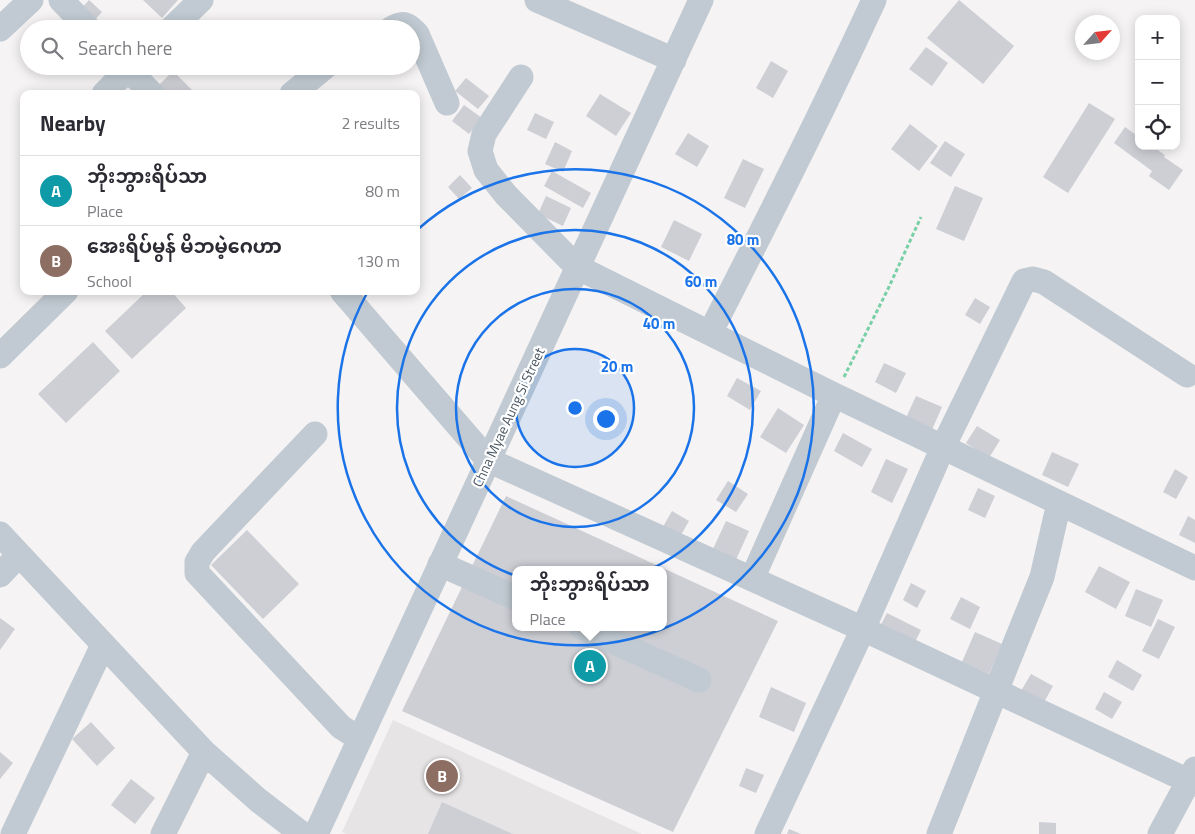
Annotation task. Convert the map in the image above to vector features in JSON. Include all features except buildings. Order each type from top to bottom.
[{"type":"street","points":[[0,29],[31,0]]},
{"type":"street","points":[[61,0],[80,20]]},
{"type":"street","points":[[180,20],[201,0]]},
{"type":"street","points":[[537,0],[674,60]]},
{"type":"street","name":"Chna Myae Aung Si Street","points":[[316,834],[701,0]]},
{"type":"street","points":[[710,333],[805,146],[874,0]]},
{"type":"street","points":[[420,41],[447,103]]},
{"type":"street","points":[[108,90],[121,75]]},
{"type":"street","points":[[135,75],[148,90]]},
{"type":"street","points":[[297,90],[315,75]]},
{"type":"street","points":[[521,77],[484,134],[480,151],[486,170],[506,195],[577,267],[834,395],[1195,568]]},
{"type":"street","points":[[767,834],[863,629],[943,447],[1024,281],[1033,278],[1044,282],[1187,375]]},
{"type":"street","points":[[0,356],[62,295]]},
{"type":"street","points":[[345,295],[488,460],[863,629],[996,692],[1193,778],[1160,834]]},
{"type":"street","points":[[752,579],[834,395]]},
{"type":"street","points":[[315,434],[203,552],[197,562],[197,573],[340,727],[360,739]]},
{"type":"street","points":[[939,834],[1042,577],[1059,503]]},
{"type":"street","points":[[0,534],[204,752],[258,800],[302,834]]},
{"type":"street","points":[[0,576],[19,555]]},
{"type":"street","points":[[440,564],[512,596]]},
{"type":"street","points":[[590,631],[699,680]]},
{"type":"street","points":[[12,834],[103,645]]},
{"type":"street","points":[[162,834],[204,752]]},
{"type":"path","points":[[834,395],[888,289],[921,217]]},
{"type":"shaded area","points":[[393,720],[642,834],[347,834],[342,832]]},
{"type":"place","name":"ဘိုးဘွားရိပ်သာ","points":[[590,666]]},
{"type":"place","name":"အေးရိပ်မွန် မိဘမဲ့ဂေဟာ","points":[[442,776]]}]
